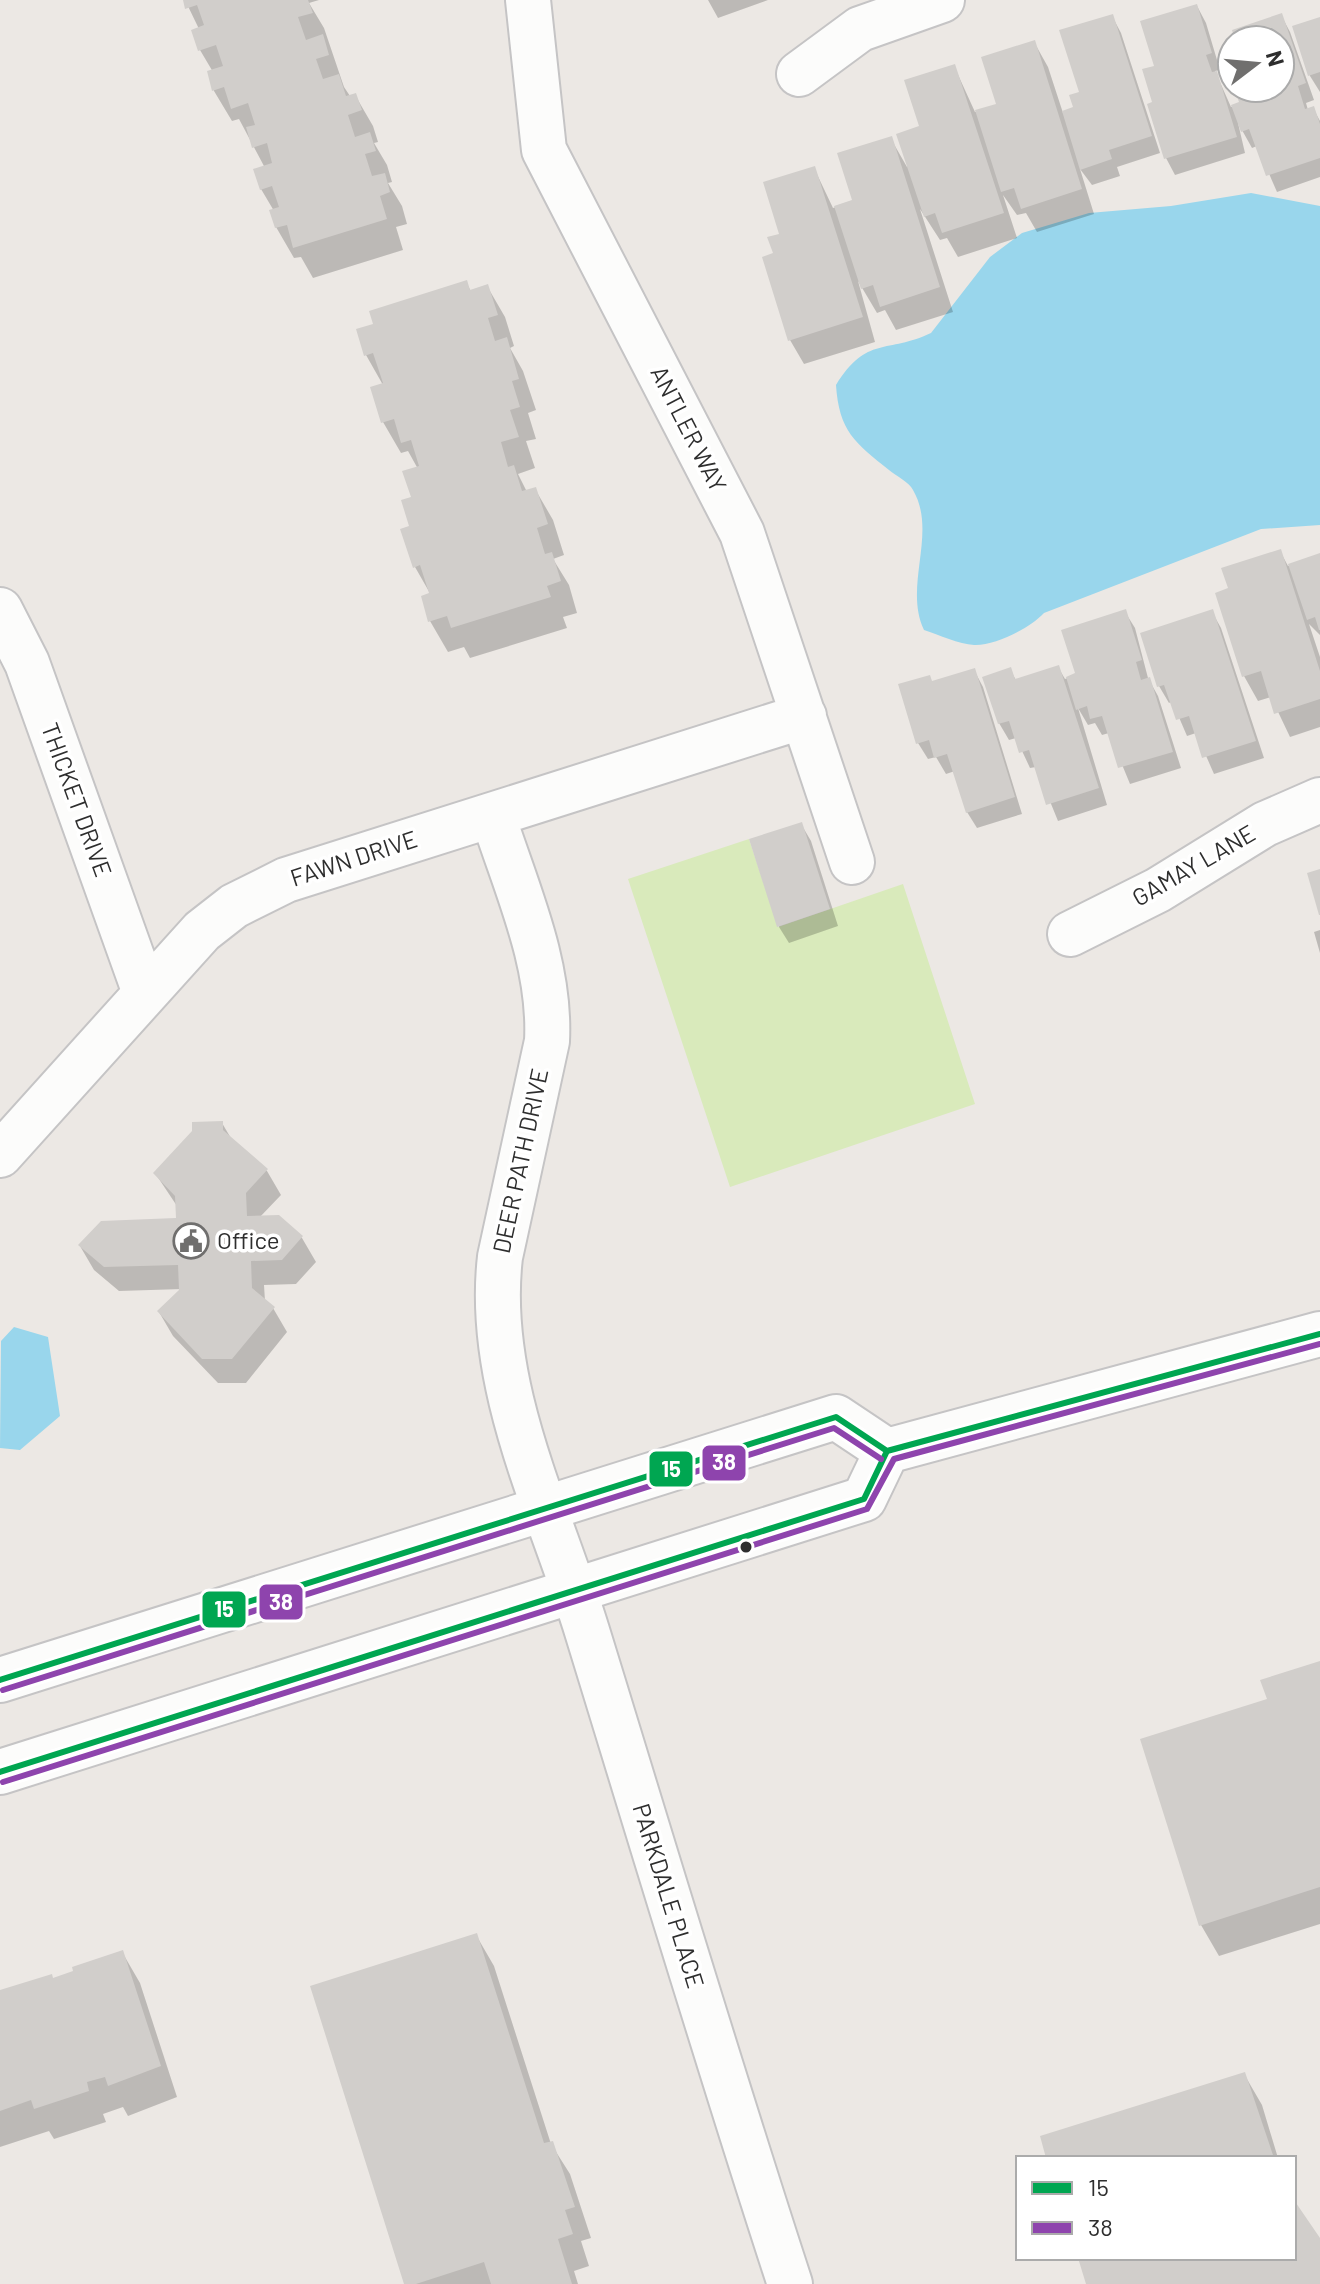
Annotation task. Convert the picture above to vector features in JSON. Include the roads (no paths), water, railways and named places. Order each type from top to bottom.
[{"type":"street","name":"ANTLER WAY","points":[[528,0],[544,150],[742,533],[852,862]]},
{"type":"street","points":[[799,74],[860,29],[942,0]]},
{"type":"street","name":"THICKET DRIVE","points":[[0,610],[27,663],[145,993]]},
{"type":"street","name":"FAWN DRIVE","points":[[0,1155],[202,931],[234,906],[286,880],[804,716]]},
{"type":"street","name":"GAMAY LANE","points":[[1070,934],[1158,890],[1265,824],[1320,800]]},
{"type":"street","name":"DEER PATH DRIVE","points":[[493,816],[546,994],[547,1041],[500,1257],[496,1317],[507,1382],[547,1508]]},
{"type":"street","points":[[0,1680],[836,1417],[887,1451],[1320,1334]]},
{"type":"street","points":[[0,1772],[864,1499],[887,1451]]},
{"type":"street","name":"PARKDALE PLACE","points":[[547,1508],[790,2284]]},
{"type":"water","points":[[1251,193],[1320,206],[1320,525],[1261,529],[1044,613],[1021,630],[992,643],[968,644],[924,630],[917,596],[922,542],[920,507],[911,487],[867,452],[845,425],[836,385],[847,369],[868,352],[931,333],[990,257],[1022,233],[1089,213],[1171,206]]},
{"type":"water","points":[[14,1327],[48,1337],[60,1416],[20,1450],[0,1448],[1,1341]]},
{"type":"place","name":"Office","points":[[191,1241]]}]
